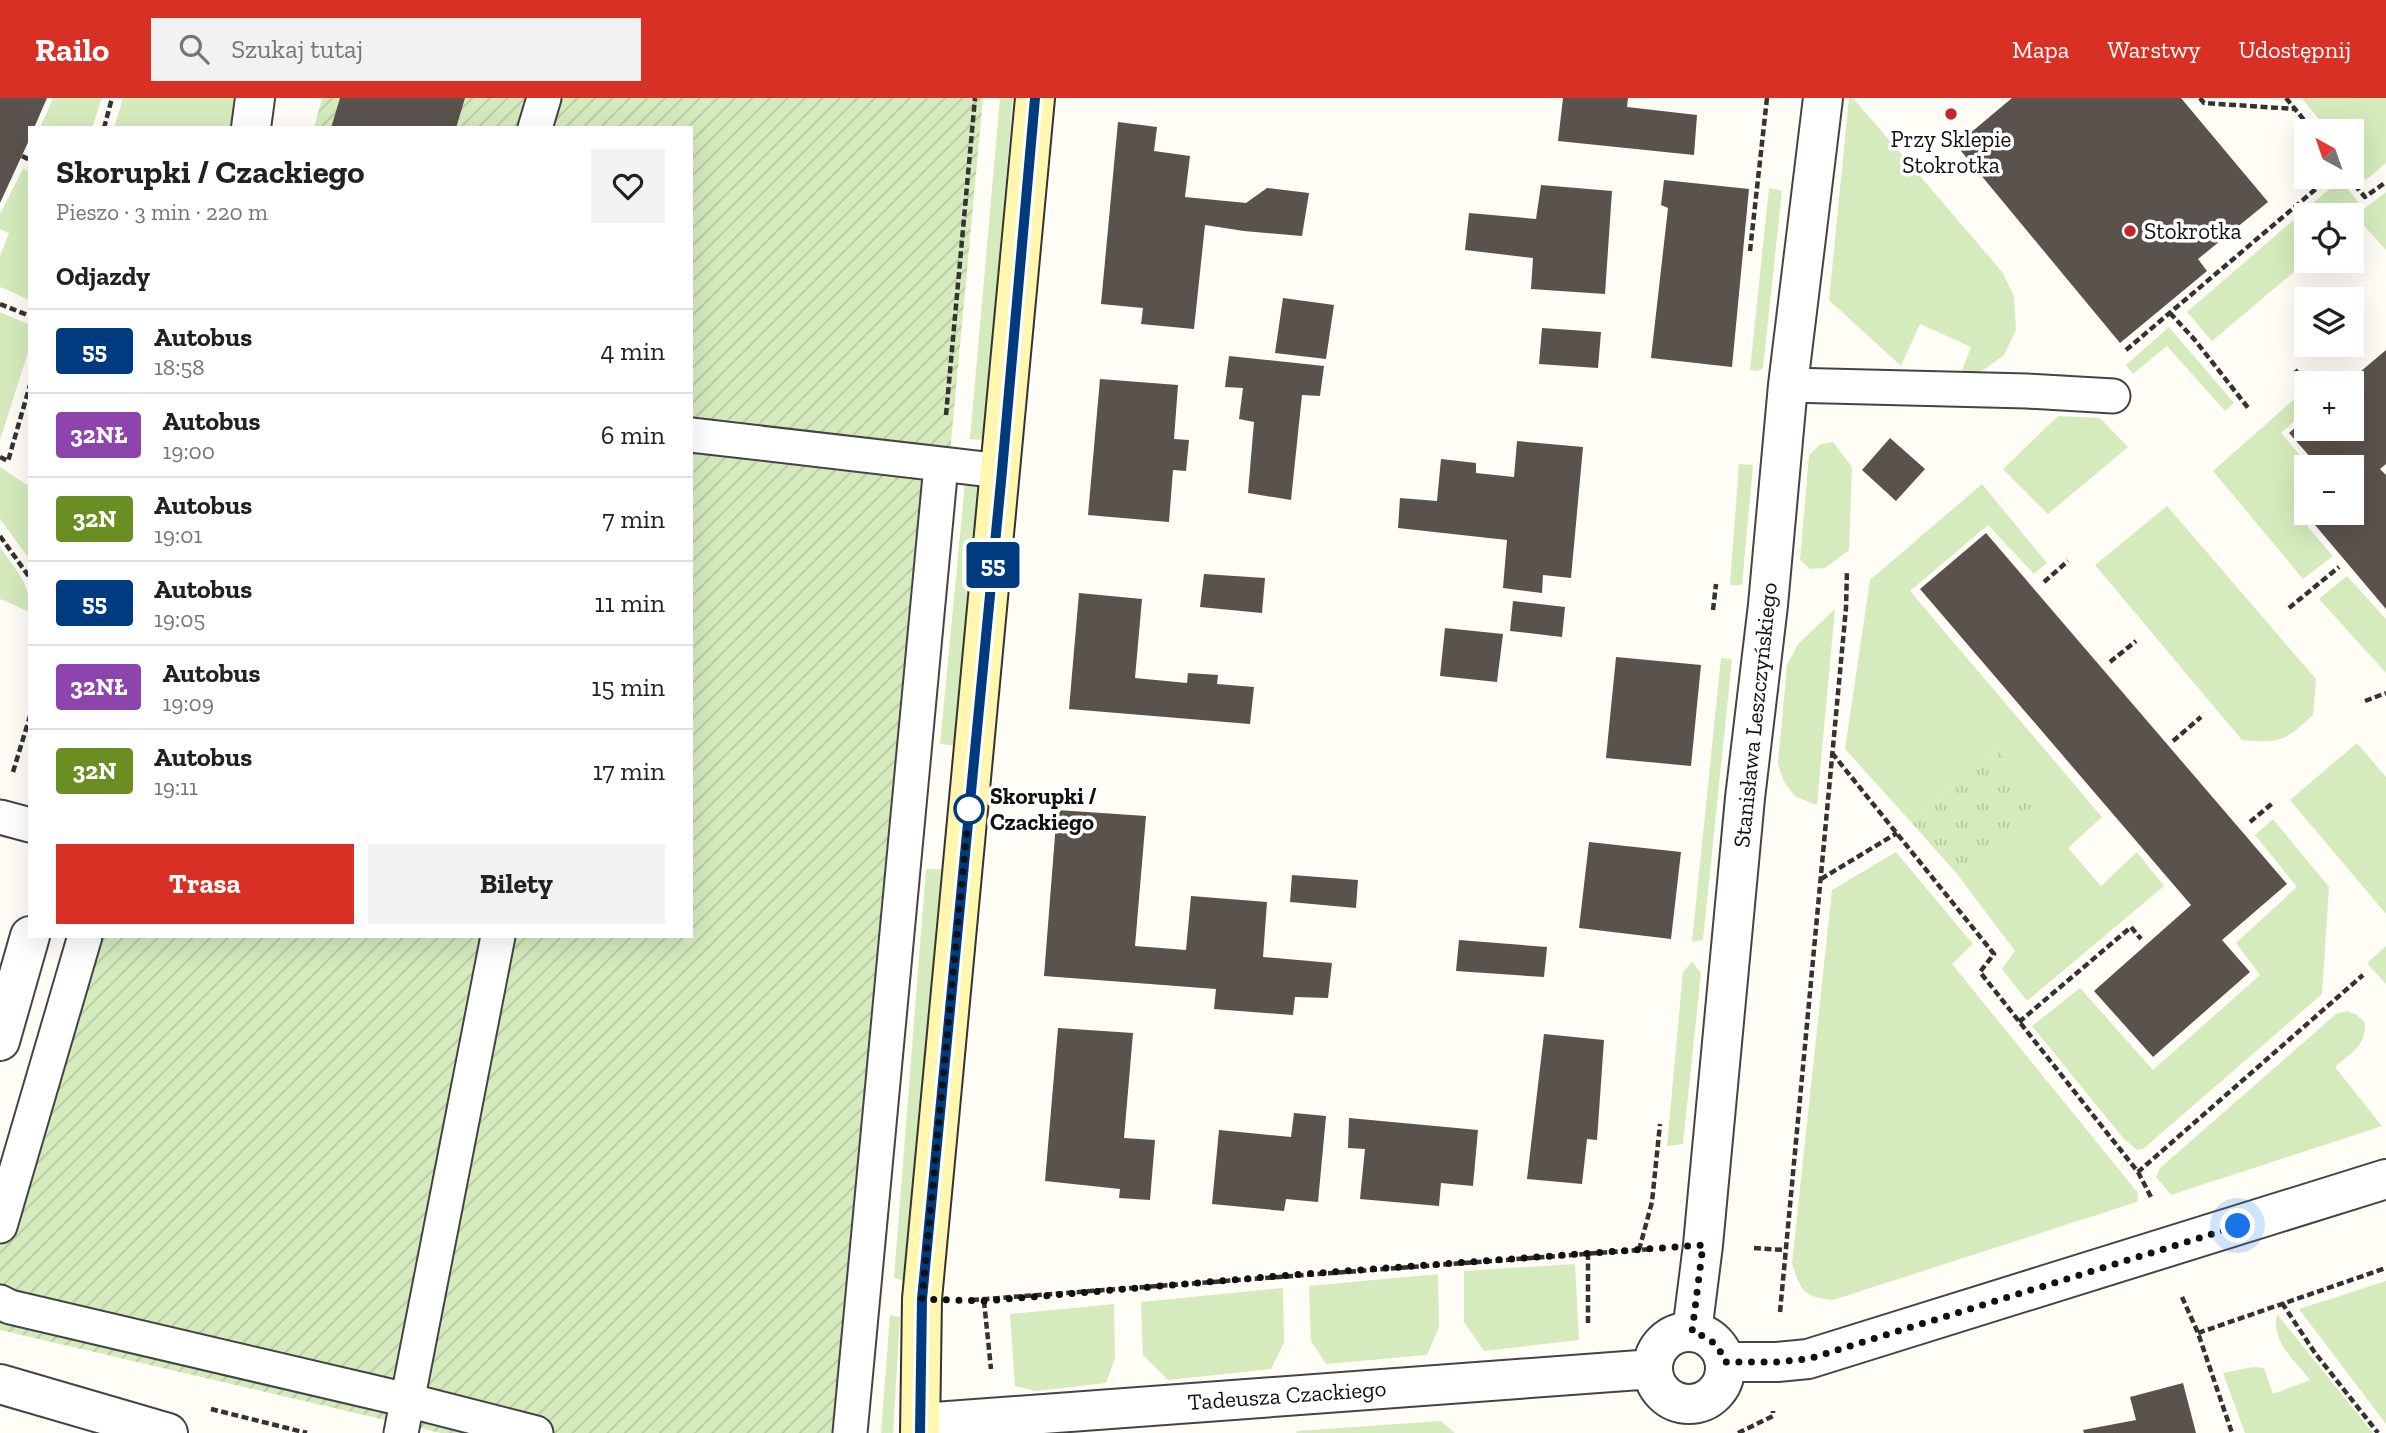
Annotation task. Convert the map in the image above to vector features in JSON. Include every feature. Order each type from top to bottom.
[{"type":"street","points":[[251,126],[255,98]]},
{"type":"street","points":[[920,1428],[922,1299],[1035,98]]},
{"type":"street","name":"Stanisława Leszczyńskiego","points":[[1692,1332],[1703,1245],[1745,798],[1768,605],[1788,385],[1823,98]]},
{"type":"street","points":[[0,1041],[29,938]]},
{"type":"street","points":[[1725,1362],[1808,1359],[2386,1179]]},
{"type":"street","points":[[1692,1332],[1713,1341],[1721,1350],[1725,1362],[1721,1384],[1714,1394],[1693,1404],[1679,1418],[1656,1381],[1653,1369],[1660,1346],[1680,1333],[1692,1332]]},
{"type":"street","name":"Tadeusza Czackiego","points":[[920,1428],[1588,1372],[1653,1369]]},
{"type":"street","points":[[0,1384],[168,1433]]},
{"type":"lane","points":[[537,126],[544,98]]},
{"type":"lane","points":[[1788,385],[2027,391],[2113,397]]},
{"type":"lane","points":[[693,435],[1002,471]]},
{"type":"lane","points":[[850,1433],[941,465]]},
{"type":"lane","points":[[0,817],[28,824]]},
{"type":"lane","points":[[0,1226],[84,938]]},
{"type":"lane","points":[[401,1433],[498,938]]},
{"type":"lane","points":[[0,1302],[10,1307],[536,1433]]},
{"type":"path","points":[[105,126],[113,98]]},
{"type":"path","points":[[941,465],[975,98]]},
{"type":"path","points":[[2200,98],[2204,103],[2295,109]]},
{"type":"path","points":[[2286,98],[2303,119]]},
{"type":"path","points":[[22,156],[28,159]]},
{"type":"path","points":[[2358,189],[2365,197],[2386,182]]},
{"type":"path","points":[[2113,397],[2120,356],[2316,189]]},
{"type":"path","points":[[0,304],[28,315]]},
{"type":"path","points":[[2170,313],[2249,409]]},
{"type":"path","points":[[0,457],[8,461],[28,392]]},
{"type":"path","points":[[0,536],[28,575]]},
{"type":"path","points":[[2044,582],[2068,561]]},
{"type":"path","points":[[2289,608],[2339,567]]},
{"type":"path","points":[[1777,1362],[1784,1250],[1846,608],[1847,570]]},
{"type":"path","points":[[2110,662],[2136,640]]},
{"type":"path","points":[[2365,701],[2386,693]]},
{"type":"path","points":[[2174,741],[2201,717]]},
{"type":"path","points":[[0,817],[28,723]]},
{"type":"path","points":[[1832,753],[1994,954],[1980,972],[2138,1172],[2158,1209]]},
{"type":"path","points":[[2250,822],[2274,802]]},
{"type":"path","points":[[1820,879],[1897,833]]},
{"type":"path","points":[[2020,1022],[2131,928],[2141,939]]},
{"type":"path","points":[[2138,1172],[2363,975]]},
{"type":"path","points":[[922,1299],[984,1301],[1302,1274],[1703,1245],[1784,1250]]},
{"type":"path","points":[[1588,1253],[1588,1372]]},
{"type":"path","points":[[2197,1333],[2386,1268]]},
{"type":"path","points":[[2183,1297],[2232,1433]]},
{"type":"path","points":[[2282,1303],[2315,1353],[2378,1433]]},
{"type":"green space","points":[[53,98],[102,98],[93,126],[41,126]]},
{"type":"green space","points":[[123,98],[237,98],[233,126],[115,126]]},
{"type":"green space","points":[[322,98],[983,98],[859,1433],[441,1433],[0,1330],[0,1204],[77,938],[693,938],[693,126],[315,126]]},
{"type":"green space","points":[[1000,98],[1013,98],[983,440],[970,439]]},
{"type":"green space","points":[[1849,98],[1853,98],[2003,273],[2014,297],[2016,330],[2004,355],[1982,371],[1961,373],[1971,347],[1920,324],[1901,366],[1829,300]]},
{"type":"green space","points":[[2302,98],[2386,98],[2386,163],[2366,180],[2364,119],[2319,119]]},
{"type":"green space","points":[[23,169],[28,171],[28,299],[0,287],[0,256],[9,233],[0,229],[0,214]]},
{"type":"green space","points":[[1769,188],[1782,191],[1763,368],[1757,371],[1750,370]]},
{"type":"green space","points":[[2330,189],[2347,189],[2359,203],[2313,203]]},
{"type":"green space","points":[[2386,192],[2386,250],[2364,226],[2364,209]]},
{"type":"green space","points":[[2294,220],[2294,272],[2212,341],[2187,312]]},
{"type":"green space","points":[[0,312],[28,324],[28,352],[0,440]]},
{"type":"green space","points":[[2169,327],[2234,403],[2225,411],[2167,346],[2133,374],[2126,365]]},
{"type":"green space","points":[[2294,399],[2294,422],[2281,433],[2300,455],[2294,455],[2294,525],[2308,525],[2333,556],[2303,579],[2213,471]]},
{"type":"green space","points":[[2058,416],[2100,418],[2128,447],[2048,514],[2003,469]]},
{"type":"green space","points":[[1833,442],[1852,467],[1849,550],[1825,568],[1810,569],[1800,560],[1809,455],[1821,444]]},
{"type":"green space","points":[[1739,464],[1753,465],[1742,585],[1730,585]]},
{"type":"green space","points":[[0,467],[28,486],[28,557],[0,519]]},
{"type":"green space","points":[[965,483],[978,484],[956,746],[940,744]]},
{"type":"green space","points":[[1982,484],[2047,563],[2034,574],[1988,525],[1910,591],[2102,817],[2068,848],[2101,886],[2137,852],[2164,886],[2027,1001],[2002,969],[2015,951],[1957,874],[2040,799],[1995,748],[1911,822],[1845,749],[1870,580]]},
{"type":"green space","points":[[2167,506],[2316,679],[2313,715],[2281,739],[2242,740],[2095,565]]},
{"type":"green space","points":[[0,547],[25,585],[28,611],[0,599]]},
{"type":"green space","points":[[2347,576],[2386,619],[2386,673],[2319,599]]},
{"type":"green space","points":[[1835,609],[1817,805],[1796,797],[1784,782],[1778,764],[1787,665],[1798,644]]},
{"type":"green space","points":[[1721,658],[1732,659],[1703,940],[1692,942]]},
{"type":"green space","points":[[2357,743],[2386,777],[2386,914],[2290,800]]},
{"type":"green space","points":[[1995,748],[2041,799],[1957,874],[1911,822]]},
{"type":"green space","points":[[2273,819],[2329,887],[2322,994],[2143,1149],[2137,1150],[2124,1139],[2032,1026],[2080,988],[2153,1070],[2260,975],[2236,943],[2297,887],[2255,835]]},
{"type":"green space","points":[[1896,852],[1973,944],[1952,964],[2138,1193],[2137,1202],[1833,1300],[1823,1299],[1805,1291],[1792,1263],[1832,890]]},
{"type":"green space","points":[[926,869],[941,869],[905,1281],[894,1278]]},
{"type":"green space","points":[[2386,946],[2386,984],[2367,963]]},
{"type":"green space","points":[[1692,962],[1701,973],[1683,1144],[1667,1146],[1683,972]]},
{"type":"green space","points":[[2347,1011],[2357,1015],[2365,1023],[2365,1031],[2360,1044],[2335,1067],[2382,1126],[2171,1195],[2156,1177],[2160,1168],[2336,1014]]},
{"type":"green space","points":[[1575,1264],[1579,1340],[1484,1351],[1464,1322],[1464,1271]]},
{"type":"green space","points":[[1438,1274],[1439,1327],[1427,1355],[1326,1364],[1311,1341],[1309,1286]]},
{"type":"green space","points":[[2386,1281],[2386,1424],[2299,1309]]},
{"type":"green space","points":[[1283,1288],[1284,1343],[1271,1369],[1168,1380],[1143,1355],[1141,1302]]},
{"type":"green space","points":[[1114,1304],[1115,1358],[1106,1383],[1036,1391],[1015,1386],[1010,1314]]},
{"type":"green space","points":[[2277,1314],[2373,1433],[2245,1433],[2223,1373],[2253,1367],[2264,1368],[2273,1394],[2310,1380],[2285,1350],[2277,1334]]},
{"type":"green space","points":[[890,1315],[900,1317],[893,1433],[881,1433]]},
{"type":"green space","points":[[1441,1421],[1455,1433],[1296,1433],[1297,1431]]},
{"type":"building","points":[[0,98],[47,98],[35,126],[28,126],[28,142],[0,203]]},
{"type":"building","points":[[340,98],[465,98],[457,126],[332,126]]},
{"type":"building","points":[[1563,98],[1628,98],[1627,107],[1697,115],[1694,155],[1558,141]]},
{"type":"building","name":"Stokrotka","points":[[2012,98],[2181,98],[2268,202],[2198,259],[2207,271],[2120,343],[1956,145]]},
{"type":"building","points":[[1118,122],[1157,127],[1154,151],[1190,156],[1185,197],[1246,203],[1267,188],[1309,193],[1302,236],[1205,225],[1194,329],[1141,324],[1143,308],[1101,304]]},
{"type":"building","points":[[1664,180],[1749,189],[1732,367],[1651,358],[1668,208],[1661,205]]},
{"type":"building","points":[[1541,185],[1612,191],[1605,294],[1531,289],[1533,258],[1465,250],[1469,213],[1536,219]]},
{"type":"building","points":[[1283,298],[1334,305],[1326,359],[1275,353]]},
{"type":"building","points":[[1542,328],[1601,332],[1598,368],[1539,364]]},
{"type":"building","points":[[2386,350],[2386,464],[2380,469],[2386,475],[2386,609],[2315,525],[2364,525],[2364,455],[2308,455],[2296,441],[2364,441],[2364,371],[2361,371]]},
{"type":"building","points":[[1229,356],[1324,366],[1320,396],[1302,395],[1291,500],[1248,493],[1254,422],[1239,419],[1243,388],[1225,387]]},
{"type":"building","points":[[1100,379],[1178,385],[1174,439],[1189,440],[1186,471],[1173,470],[1169,522],[1088,515]]},
{"type":"building","points":[[1890,438],[1925,469],[1896,501],[1862,470]]},
{"type":"building","points":[[1517,441],[1583,447],[1571,578],[1543,575],[1542,593],[1503,588],[1507,540],[1398,528],[1400,498],[1437,501],[1441,459],[1476,463],[1476,473],[1514,477]]},
{"type":"building","points":[[1986,533],[2287,884],[2222,940],[2250,972],[2153,1057],[2094,991],[2191,905],[1920,589]]},
{"type":"building","points":[[1204,574],[1265,578],[1262,613],[1200,607]]},
{"type":"building","points":[[1079,593],[1142,599],[1135,678],[1187,683],[1188,673],[1218,675],[1217,684],[1254,687],[1250,724],[1069,709]]},
{"type":"building","points":[[1513,601],[1565,607],[1562,637],[1510,631]]},
{"type":"building","points":[[1445,628],[1503,634],[1497,682],[1440,676]]},
{"type":"building","points":[[1616,657],[1701,665],[1691,766],[1606,758]]},
{"type":"building","points":[[1057,810],[1146,816],[1135,946],[1186,950],[1191,896],[1267,902],[1263,957],[1332,963],[1328,998],[1295,997],[1293,1015],[1214,1009],[1216,989],[1044,976]]},
{"type":"building","points":[[1589,842],[1681,852],[1671,939],[1579,928]]},
{"type":"building","points":[[1292,875],[1358,880],[1356,908],[1290,902]]},
{"type":"building","points":[[1459,940],[1547,947],[1544,977],[1456,971]]},
{"type":"building","points":[[1058,1028],[1133,1033],[1124,1138],[1155,1140],[1150,1200],[1119,1198],[1120,1189],[1045,1181]]},
{"type":"building","points":[[1544,1034],[1604,1040],[1597,1140],[1587,1139],[1582,1184],[1527,1179]]},
{"type":"building","points":[[1294,1113],[1326,1116],[1318,1202],[1286,1199],[1284,1211],[1212,1204],[1219,1130],[1291,1137]]},
{"type":"building","points":[[1349,1118],[1478,1130],[1473,1186],[1441,1183],[1439,1206],[1360,1199],[1365,1149],[1348,1148]]},
{"type":"building","points":[[2183,1383],[2196,1433],[2084,1433],[2083,1430],[2136,1420],[2130,1397]]},
{"type":"bus line","name":"55","points":[[920,1433],[922,1299],[1035,98]]},
{"type":"place","name":"Przy Sklepie Stokrotka","points":[[1951,114]]},
{"type":"place","name":"Stokrotka","points":[[2130,231]]},
{"type":"place","name":"Skorupki / Czackiego","points":[[969,809]]},
{"type":"route","points":[[969,809],[922,1299],[984,1301],[1451,1262],[1703,1245],[1692,1332],[1713,1341],[1721,1350],[1725,1362],[1777,1362],[1808,1359],[2238,1226]]}]
